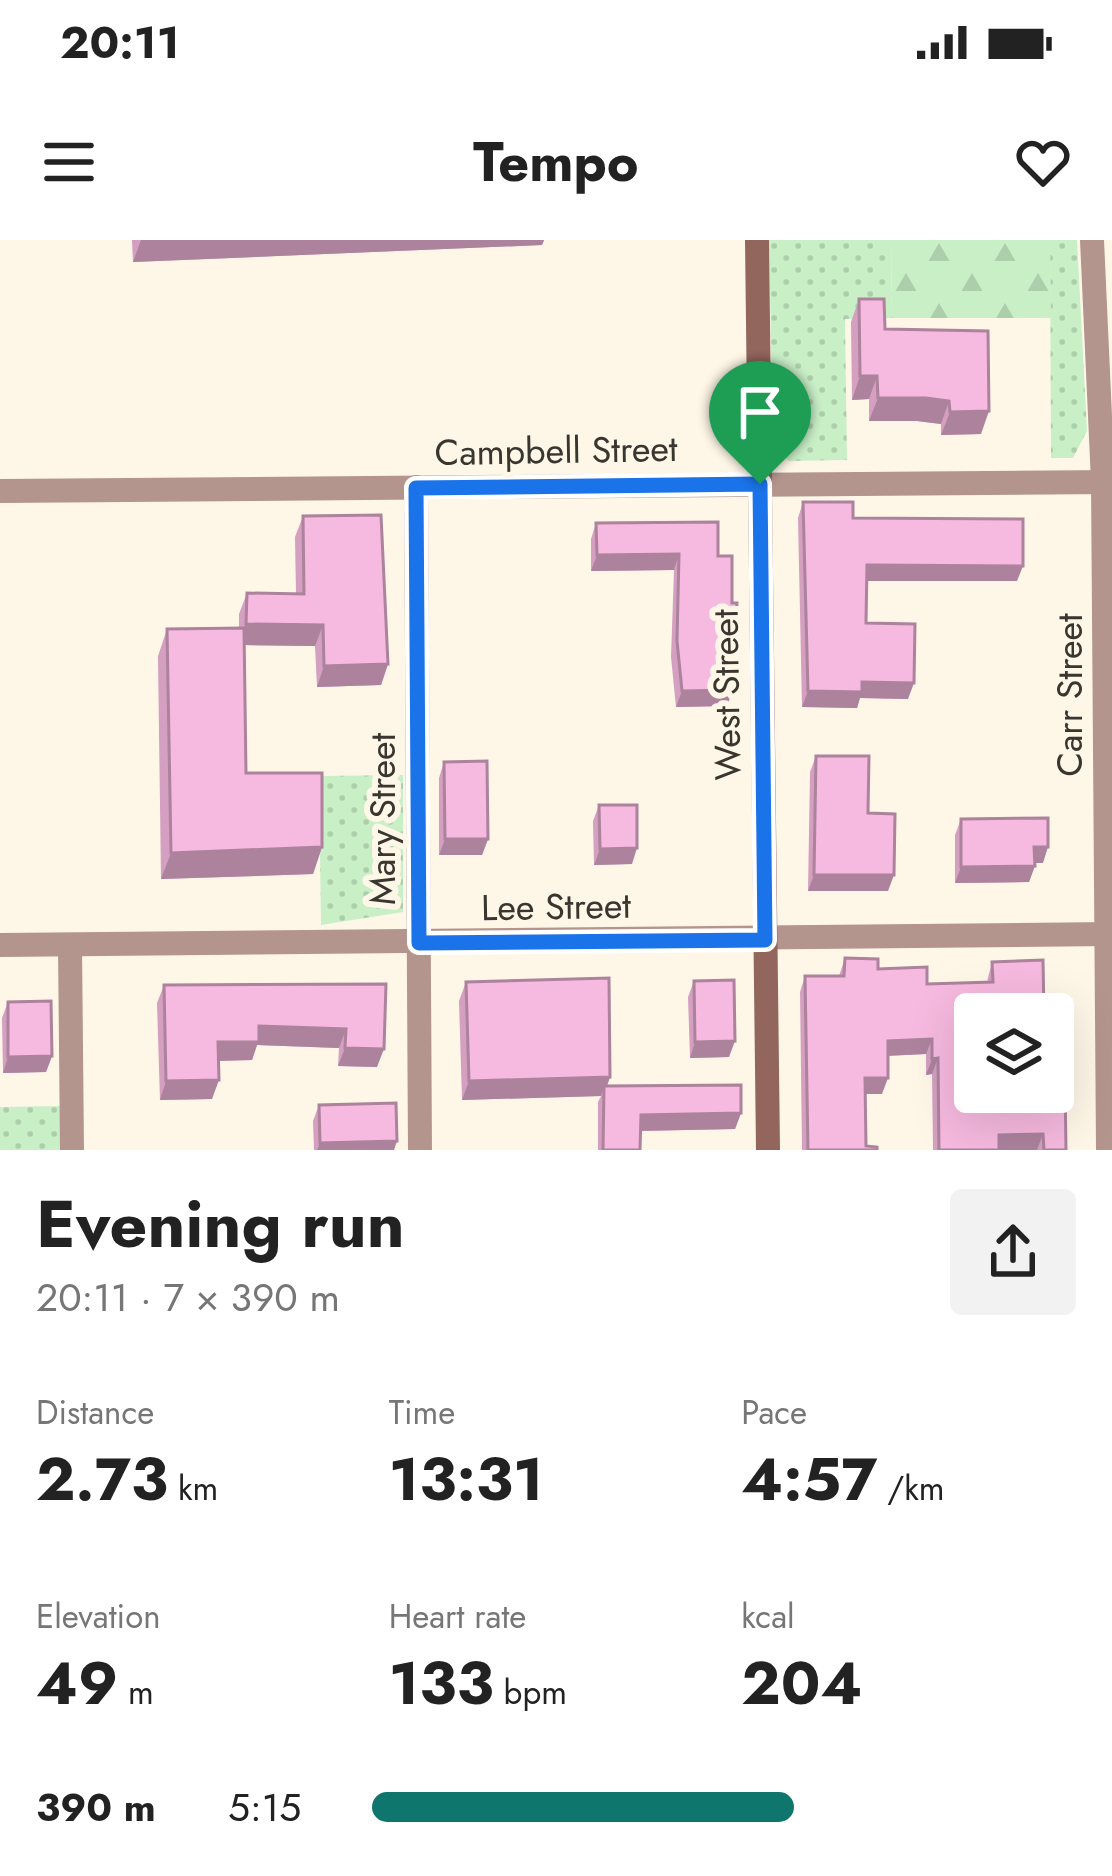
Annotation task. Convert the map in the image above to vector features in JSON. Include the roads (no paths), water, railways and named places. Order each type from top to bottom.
[{"type":"street","name":"West Street","points":[[757,240],[768,1150]]},
{"type":"street","name":"Carr Street","points":[[1093,240],[1108,482],[1108,1150]]},
{"type":"street","name":"Campbell Street","points":[[0,491],[1108,482]]},
{"type":"street","name":"Mary Street","points":[[416,488],[420,1150]]},
{"type":"street","name":"Lee Street","points":[[0,945],[1109,934]]},
{"type":"street","points":[[70,945],[73,1150]]}]
